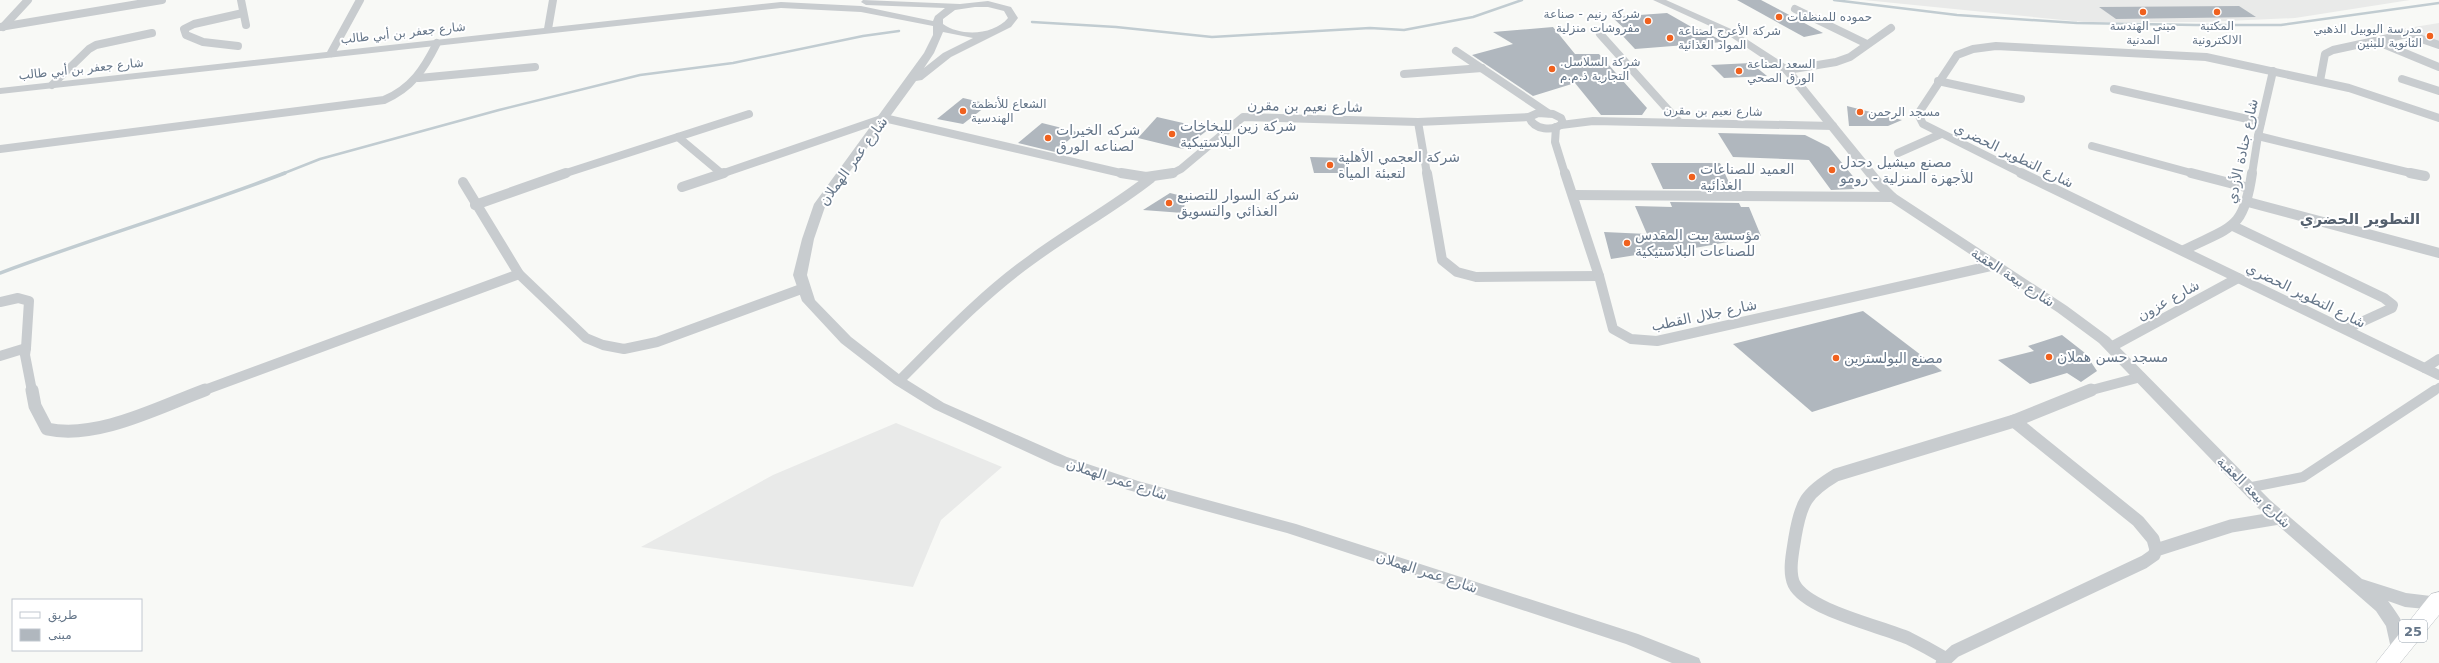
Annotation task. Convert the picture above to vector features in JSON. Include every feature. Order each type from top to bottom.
[{"type":"main road","name":"25","points":[[2393,655],[2438,601]]},
{"type":"street","points":[[2,27],[28,0]]},
{"type":"street","points":[[2,27],[162,0]]},
{"type":"street","points":[[241,0],[246,25]]},
{"type":"street","points":[[330,53],[360,0]]},
{"type":"street","points":[[548,29],[553,0]]},
{"type":"street","points":[[960,6],[972,0]]},
{"type":"street","name":"شارع بيعة العقبة","points":[[1658,0],[1728,31],[1787,70],[1879,184],[1892,197],[2062,309],[2112,347],[2247,488],[2279,518],[2382,606],[2395,625],[2393,655]]},
{"type":"street","name":"شارع جعفر بن أبي طالب","points":[[809,4],[850,2],[960,6],[988,4],[1009,5]]},
{"type":"street","name":"شارع جعفر بن أبي طالب","points":[[0,91],[330,53],[437,43],[780,3],[809,4],[878,12],[939,26],[956,33],[983,33],[996,30]]},
{"type":"street","name":"شارع عمر الهملان","points":[[905,89],[947,56],[1010,22],[1013,18],[1009,5]]},
{"type":"street","name":"شارع عمر الهملان","points":[[960,6],[941,14],[938,18],[939,26],[934,44],[905,89],[820,204],[808,239],[800,275],[804,288],[809,301],[846,340],[899,381],[939,406],[1061,461],[1134,486],[1290,528],[1632,639],[1692,663]]},
{"type":"street","points":[[1795,9],[1867,44]]},
{"type":"street","points":[[238,46],[203,42],[186,35],[184,29],[194,24],[243,13]]},
{"type":"street","points":[[1787,70],[1836,62],[1850,57],[1891,28]]},
{"type":"street","points":[[52,85],[91,47],[152,33]]},
{"type":"street","points":[[1600,34],[1679,122]]},
{"type":"street","points":[[2320,81],[2325,54],[2328,52],[2376,40],[2410,34],[2439,46]]},
{"type":"street","points":[[2376,40],[2439,67]]},
{"type":"street","points":[[0,149],[370,103],[402,92],[419,78],[437,43]]},
{"type":"street","name":"شارع التطوير الحضري","points":[[2439,118],[2350,88],[2193,55],[1996,46],[1973,49],[1957,55],[1938,81],[1918,114],[1923,124],[1941,134],[2184,250],[2238,278],[2439,375]]},
{"type":"street","name":"شارع جلال القطب","points":[[1456,51],[1548,113]]},
{"type":"street","points":[[419,78],[535,67]]},
{"type":"street","points":[[1404,74],[1482,68]]},
{"type":"street","name":"شارع جنادة الأزدي","points":[[2233,226],[2239,219],[2248,202],[2258,136],[2273,71]]},
{"type":"street","points":[[2402,79],[2439,91]]},
{"type":"street","points":[[1938,81],[2021,99]]},
{"type":"street","points":[[2114,89],[2261,122]]},
{"type":"street","name":"شارع جلال القطب","points":[[1524,98],[1535,121],[1555,142],[1599,276],[1613,329],[1631,339],[1648,342],[1995,266]]},
{"type":"street","points":[[1535,121],[1548,113]]},
{"type":"street","name":"شارع نعيم بن مقرن","points":[[1548,113],[1558,116],[1593,121],[1833,126]]},
{"type":"street","points":[[475,204],[593,163],[749,114]]},
{"type":"street","points":[[1558,116],[1562,120],[1559,126]]},
{"type":"street","name":"شارع نعيم بن مقرن","points":[[884,118],[1140,177],[1151,178],[1173,174],[1181,169],[1242,117],[1418,122],[1488,120],[1535,121],[1559,126],[1593,121]]},
{"type":"street","points":[[682,187],[884,118]]},
{"type":"street","points":[[1418,122],[1442,260],[1447,266],[1464,275],[1476,277],[1599,276]]},
{"type":"street","name":"شارع جلال القطب","points":[[1555,142],[1559,126]]},
{"type":"street","points":[[1898,152],[1941,134]]},
{"type":"street","points":[[2258,136],[2425,176]]},
{"type":"street","points":[[678,137],[721,173]]},
{"type":"street","points":[[2092,146],[2249,188]]},
{"type":"street","points":[[899,381],[961,320],[1013,273],[1060,238],[1121,202],[1151,178]]},
{"type":"street","points":[[463,182],[519,274],[586,338],[602,346],[624,349],[657,342],[804,288]]},
{"type":"street","points":[[1573,195],[1892,197]]},
{"type":"street","points":[[2248,202],[2439,253]]},
{"type":"street","points":[[2184,250],[2233,226],[2384,298],[2393,305],[2392,308],[2346,329]]},
{"type":"street","points":[[0,302],[18,298],[29,301],[25,355],[35,406],[47,429],[62,434],[80,432],[122,420],[519,274]]},
{"type":"street","name":"شارع عزون","points":[[2112,347],[2238,278]]},
{"type":"street","points":[[0,356],[26,348]]},
{"type":"street","points":[[2425,368],[2439,359]]},
{"type":"street","points":[[2014,420],[2138,521],[2153,539],[2156,550],[2154,555],[2144,562],[1955,651],[1944,661],[1908,638],[1813,603],[1803,596],[1794,586],[1791,576],[1799,515],[1803,502],[1811,492],[1836,475],[2014,420],[2090,390],[2141,377]]},
{"type":"street","points":[[2247,488],[2303,477],[2439,387]]},
{"type":"street","points":[[2156,550],[2228,525],[2249,520],[2279,518]]},
{"type":"street","name":"شارع بيعة العقبة","points":[[2353,581],[2405,600],[2438,601]]},
{"type":"shaded area","points":[[1864,0],[2410,0],[2295,18],[2203,22],[2083,22]]},
{"type":"shaded area","name":"مدرسة اليوبيل الذهبي الثانوية للبنين","points":[[2439,23],[2439,43],[2402,29]]},
{"type":"shaded area","points":[[896,423],[1002,467],[941,520],[913,587],[641,547],[773,475]]},
{"type":"building","name":"حموده للمنظفات","points":[[1737,0],[1761,0],[1823,33],[1804,37]]},
{"type":"building","points":[[2239,6],[2256,17],[2116,19],[2099,7]]},
{"type":"building","points":[[1667,13],[1695,29],[1700,29],[1724,42],[1635,49],[1620,33],[1629,33],[1612,17]]},
{"type":"building","name":".شركة السلاسل التجارية ذ.م.م","points":[[1553,27],[1575,54],[1599,54],[1647,108],[1642,115],[1601,115],[1575,83],[1533,96],[1472,55],[1513,44],[1493,32]]},
{"type":"building","name":"السعد لصناعة الورق الصحي","points":[[1751,63],[1767,76],[1724,78],[1711,65]]},
{"type":"building","name":"الشعاع للأنظمة الهندسية","points":[[963,98],[989,104],[963,124],[937,119]]},
{"type":"building","name":"مسجد الرحمن","points":[[1847,106],[1902,120],[1888,126],[1849,126]]},
{"type":"building","name":"شركة زين للبخاخات البلاستيكية","points":[[1157,117],[1209,129],[1183,149],[1138,138]]},
{"type":"building","name":"شركه الخيرات لصناعه الورق","points":[[1042,123],[1078,132],[1055,152],[1018,143]]},
{"type":"building","name":"مصنع ميشيل دحدل للأجهزة المنزلية - رومو","points":[[1718,133],[1805,135],[1829,147],[1856,180],[1854,189],[1831,190],[1809,160],[1733,157]]},
{"type":"building","name":"شركة العجمي الأهلية لتعبئة المياة","points":[[1310,157],[1347,158],[1350,173],[1314,173]]},
{"type":"building","name":"العميد للصناعات الغذائية","points":[[1651,163],[1720,163],[1732,189],[1663,189]]},
{"type":"building","name":"شركة السوار للتصنيع الغذائي والتسويق","points":[[1170,193],[1186,197],[1183,213],[1143,210]]},
{"type":"building","points":[[1670,202],[1739,203],[1741,207],[1749,207],[1761,236],[1656,255],[1655,252],[1611,259],[1604,232],[1647,234],[1635,206],[1672,207]]},
{"type":"building","name":"مصنع البولسترين","points":[[1863,311],[1942,371],[1812,412],[1733,344]]},
{"type":"building","name":"مسجد حسن هملان","points":[[2062,335],[2085,353],[2097,371],[2081,382],[2067,373],[2030,384],[1998,360],[2034,351],[2028,346]]},
{"type":"waterway","points":[[1032,22],[1116,27],[1212,37],[1370,28],[1404,30],[1473,17],[1522,0]]},
{"type":"waterway","points":[[1834,0],[1957,15],[2077,23],[2196,25],[2281,25],[2439,3]]},
{"type":"waterway","points":[[282,174],[320,159],[499,110],[640,75],[733,63],[863,36],[899,31]]},
{"type":"waterway","points":[[0,273],[285,173]]},
{"type":"place","name":"مبنى الهندسة المدنية","points":[[2143,12]]},
{"type":"place","name":"المكتبة الالكترونية","points":[[2217,12]]},
{"type":"place","name":"حموده للمنظفات","points":[[1779,17]]},
{"type":"place","name":"شركة رنيم - صناعة مفروشات منزلية","points":[[1648,21]]},
{"type":"place","name":"مدرسة اليوبيل الذهبي الثانوية للبنين","points":[[2430,36]]},
{"type":"place","name":"شركة الأعرج لصناعة المواد الغذائية","points":[[1670,38]]},
{"type":"place","name":".شركة السلاسل التجارية ذ.م.م","points":[[1552,69]]},
{"type":"place","name":"السعد لصناعة الورق الصحي","points":[[1739,71]]},
{"type":"place","name":"الشعاع للأنظمة الهندسية","points":[[963,111]]},
{"type":"place","name":"مسجد الرحمن","points":[[1860,112]]},
{"type":"place","name":"شركة زين للبخاخات البلاستيكية","points":[[1172,134]]},
{"type":"place","name":"شركه الخيرات لصناعه الورق","points":[[1048,138]]},
{"type":"place","name":"شركة العجمي الأهلية لتعبئة المياة","points":[[1330,165]]},
{"type":"place","name":"مصنع ميشيل دحدل للأجهزة المنزلية - رومو","points":[[1832,170]]},
{"type":"place","name":"العميد للصناعات الغذائية","points":[[1692,177]]},
{"type":"place","name":"شركة السوار للتصنيع الغذائي والتسويق","points":[[1169,203]]},
{"type":"place","name":"مؤسسة بيت المقدس للصناعات البلاستيكية","points":[[1627,243]]},
{"type":"place","name":"مسجد حسن هملان","points":[[2049,357]]},
{"type":"place","name":"مصنع البولسترين","points":[[1836,358]]},
{"type":"district","name":"التطوير الحضري","points":[[2360,219]]}]
